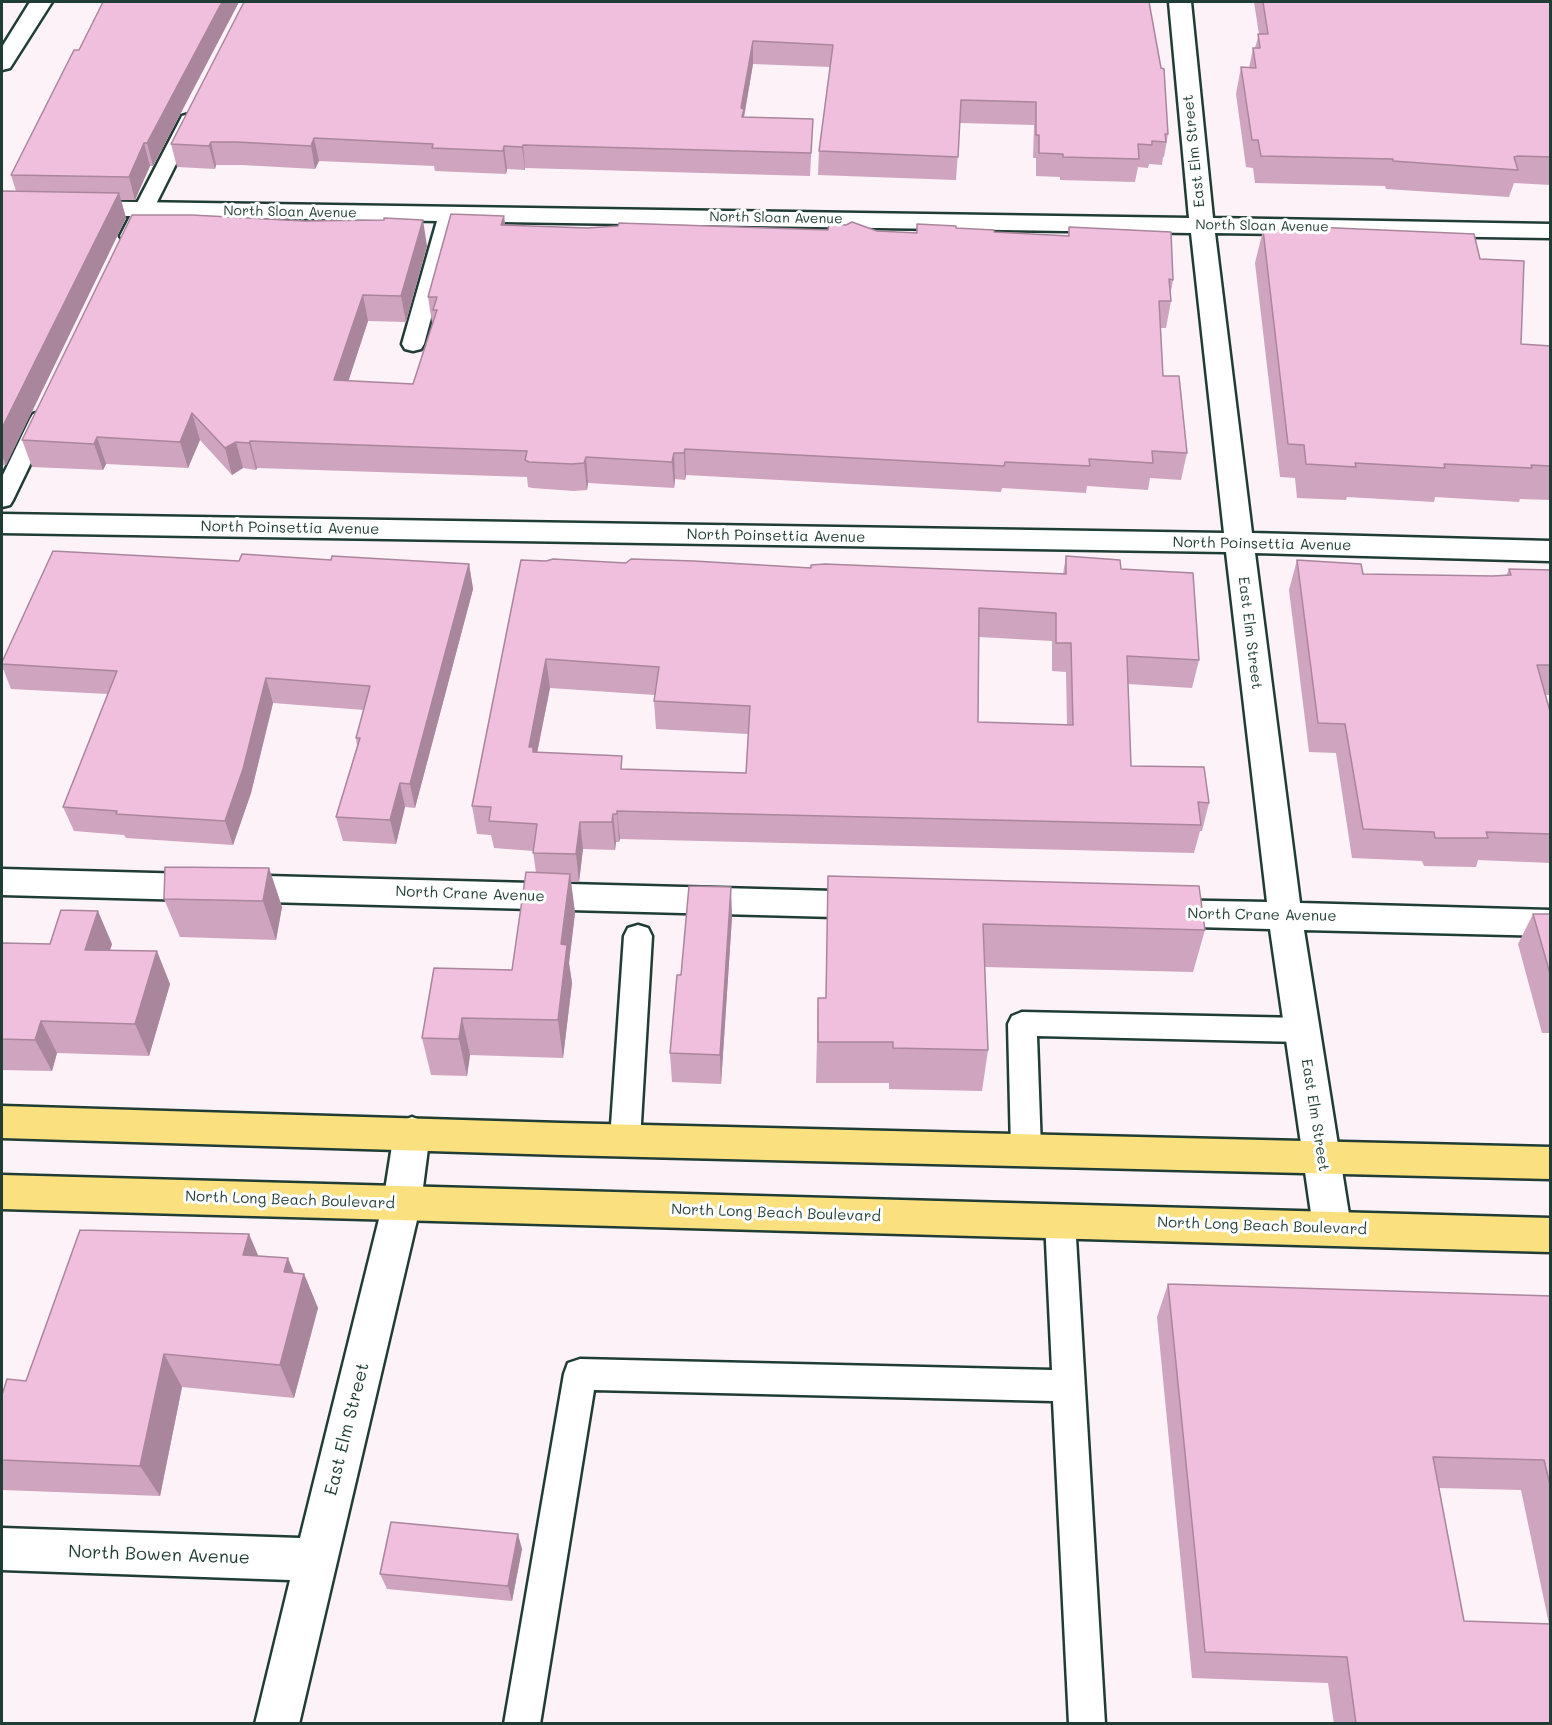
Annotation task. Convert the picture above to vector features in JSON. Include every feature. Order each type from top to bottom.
[{"type":"main road","points":[[2,1122],[625,1140],[1551,1162]]},
{"type":"main road","name":"North Long Beach Boulevard","points":[[2,1192],[1332,1227],[1551,1235]]},
{"type":"street","points":[[2,63],[41,2]]},
{"type":"street","name":"East Elm Street","points":[[1180,2],[1202,225],[1285,915],[1332,1227]]},
{"type":"street","name":"North Sloan Avenue","points":[[2,207],[1551,231]]},
{"type":"street","name":"North Poinsettia Avenue","points":[[2,524],[1239,543],[1551,551]]},
{"type":"street","name":"North Crane Avenue","points":[[2,882],[906,906]]},
{"type":"street","name":"North Crane Avenue","points":[[1132,912],[1551,923]]},
{"type":"street","name":"East Elm Street","points":[[277,1724],[402,1203],[412,1133]]},
{"type":"street","name":"North Bowen Avenue","points":[[2,1549],[316,1560]]},
{"type":"lane","points":[[122,252],[196,105]]},
{"type":"lane","points":[[414,344],[449,214]]},
{"type":"lane","points":[[2,500],[49,403]]},
{"type":"lane","points":[[625,1140],[638,936]]},
{"type":"lane","points":[[1026,1149],[1022,1024],[1302,1030]]},
{"type":"lane","points":[[1060,1221],[1087,1724]]},
{"type":"lane","points":[[522,1724],[580,1374],[1069,1386]]},
{"type":"building","points":[[103,2],[222,2],[147,143],[144,143],[129,177],[11,175],[74,50],[79,50]]},
{"type":"building","points":[[244,2],[1149,2],[1161,68],[1164,69],[1168,134],[1165,134],[1166,142],[1152,141],[1152,145],[1138,144],[1139,159],[1063,157],[1063,154],[1039,153],[1039,135],[1036,135],[1036,102],[961,100],[958,157],[819,151],[833,45],[753,41],[741,108],[744,109],[742,117],[813,119],[811,153],[523,145],[522,147],[504,146],[503,151],[432,148],[433,144],[314,138],[311,146],[237,142],[211,142],[209,146],[171,144]]},
{"type":"building","points":[[1263,2],[1551,2],[1551,157],[1514,157],[1518,170],[1393,161],[1393,159],[1261,156],[1258,140],[1252,140],[1241,67],[1256,68],[1253,48],[1260,48],[1258,34],[1268,34]]},
{"type":"building","points":[[2,191],[119,193],[2,428]]},
{"type":"building","points":[[451,214],[504,216],[501,225],[587,228],[618,226],[619,223],[828,230],[829,224],[846,225],[852,222],[877,231],[917,233],[917,224],[956,226],[956,228],[994,230],[994,232],[1069,236],[1069,227],[1171,232],[1173,280],[1169,279],[1171,301],[1159,301],[1163,376],[1179,376],[1187,453],[1152,451],[1153,463],[1089,459],[1090,466],[1005,462],[1004,466],[685,449],[684,453],[674,453],[672,462],[586,457],[584,463],[572,464],[529,462],[525,460],[527,451],[250,441],[249,443],[236,442],[225,448],[192,413],[180,442],[97,437],[94,444],[22,440],[132,215],[192,215],[304,221],[384,220],[384,218],[423,220],[401,296],[363,295],[334,380],[413,384],[437,310],[433,310],[437,297],[428,297]]},
{"type":"building","points":[[1291,226],[1474,234],[1480,259],[1524,261],[1521,344],[1551,346],[1551,466],[1531,465],[1532,468],[1444,464],[1445,468],[1355,463],[1356,467],[1306,464],[1304,445],[1288,444],[1263,230],[1283,230]]},
{"type":"building","points":[[53,551],[239,561],[242,554],[331,560],[332,556],[469,564],[410,784],[400,783],[390,820],[336,817],[360,738],[356,738],[370,686],[266,678],[243,769],[225,821],[116,814],[117,811],[63,807],[117,671],[2,664]]},
{"type":"building","points":[[1066,556],[1120,560],[1121,569],[1193,573],[1199,660],[1127,656],[1131,766],[1204,767],[1209,803],[1198,802],[1201,825],[617,811],[617,814],[613,814],[612,822],[580,822],[576,854],[533,853],[537,824],[489,821],[491,807],[472,806],[521,560],[553,559],[626,563],[631,559],[811,568],[811,565],[825,564],[1066,574]],"holes":[[[979,608],[1056,613],[1056,643],[1071,643],[1073,725],[978,722]],[[546,659],[659,667],[654,701],[750,706],[746,773],[621,769],[622,756],[533,752],[533,747],[529,747]]]},
{"type":"building","points":[[1297,560],[1361,564],[1363,574],[1493,576],[1511,575],[1509,569],[1551,570],[1551,665],[1537,665],[1551,715],[1551,834],[1486,832],[1488,838],[1435,838],[1434,832],[1363,829],[1345,724],[1318,723]]},
{"type":"building","points":[[165,867],[269,868],[263,901],[164,899]]},
{"type":"building","points":[[526,872],[570,874],[561,944],[567,945],[558,1020],[462,1018],[459,1039],[422,1038],[434,968],[512,970]]},
{"type":"building","points":[[828,876],[1199,886],[1205,930],[983,924],[988,1050],[893,1048],[893,1042],[818,1042],[818,998],[826,998]]},
{"type":"building","points":[[689,886],[731,887],[720,1055],[670,1053],[677,975],[681,975]]},
{"type":"building","points":[[61,910],[98,911],[85,950],[157,951],[135,1024],[41,1021],[35,1040],[2,1039],[2,943],[50,944]]},
{"type":"building","points":[[1533,914],[1551,914],[1551,977]]},
{"type":"building","points":[[80,1230],[249,1234],[243,1255],[288,1258],[284,1272],[304,1274],[280,1365],[164,1354],[140,1466],[2,1460],[2,1395],[7,1379],[26,1381]]},
{"type":"building","points":[[1168,1284],[1551,1296],[1551,1489],[1544,1460],[1433,1457],[1464,1621],[1551,1624],[1551,1724],[1356,1724],[1347,1657],[1205,1652]]},
{"type":"building","points":[[391,1522],[518,1534],[508,1586],[380,1574]]}]
